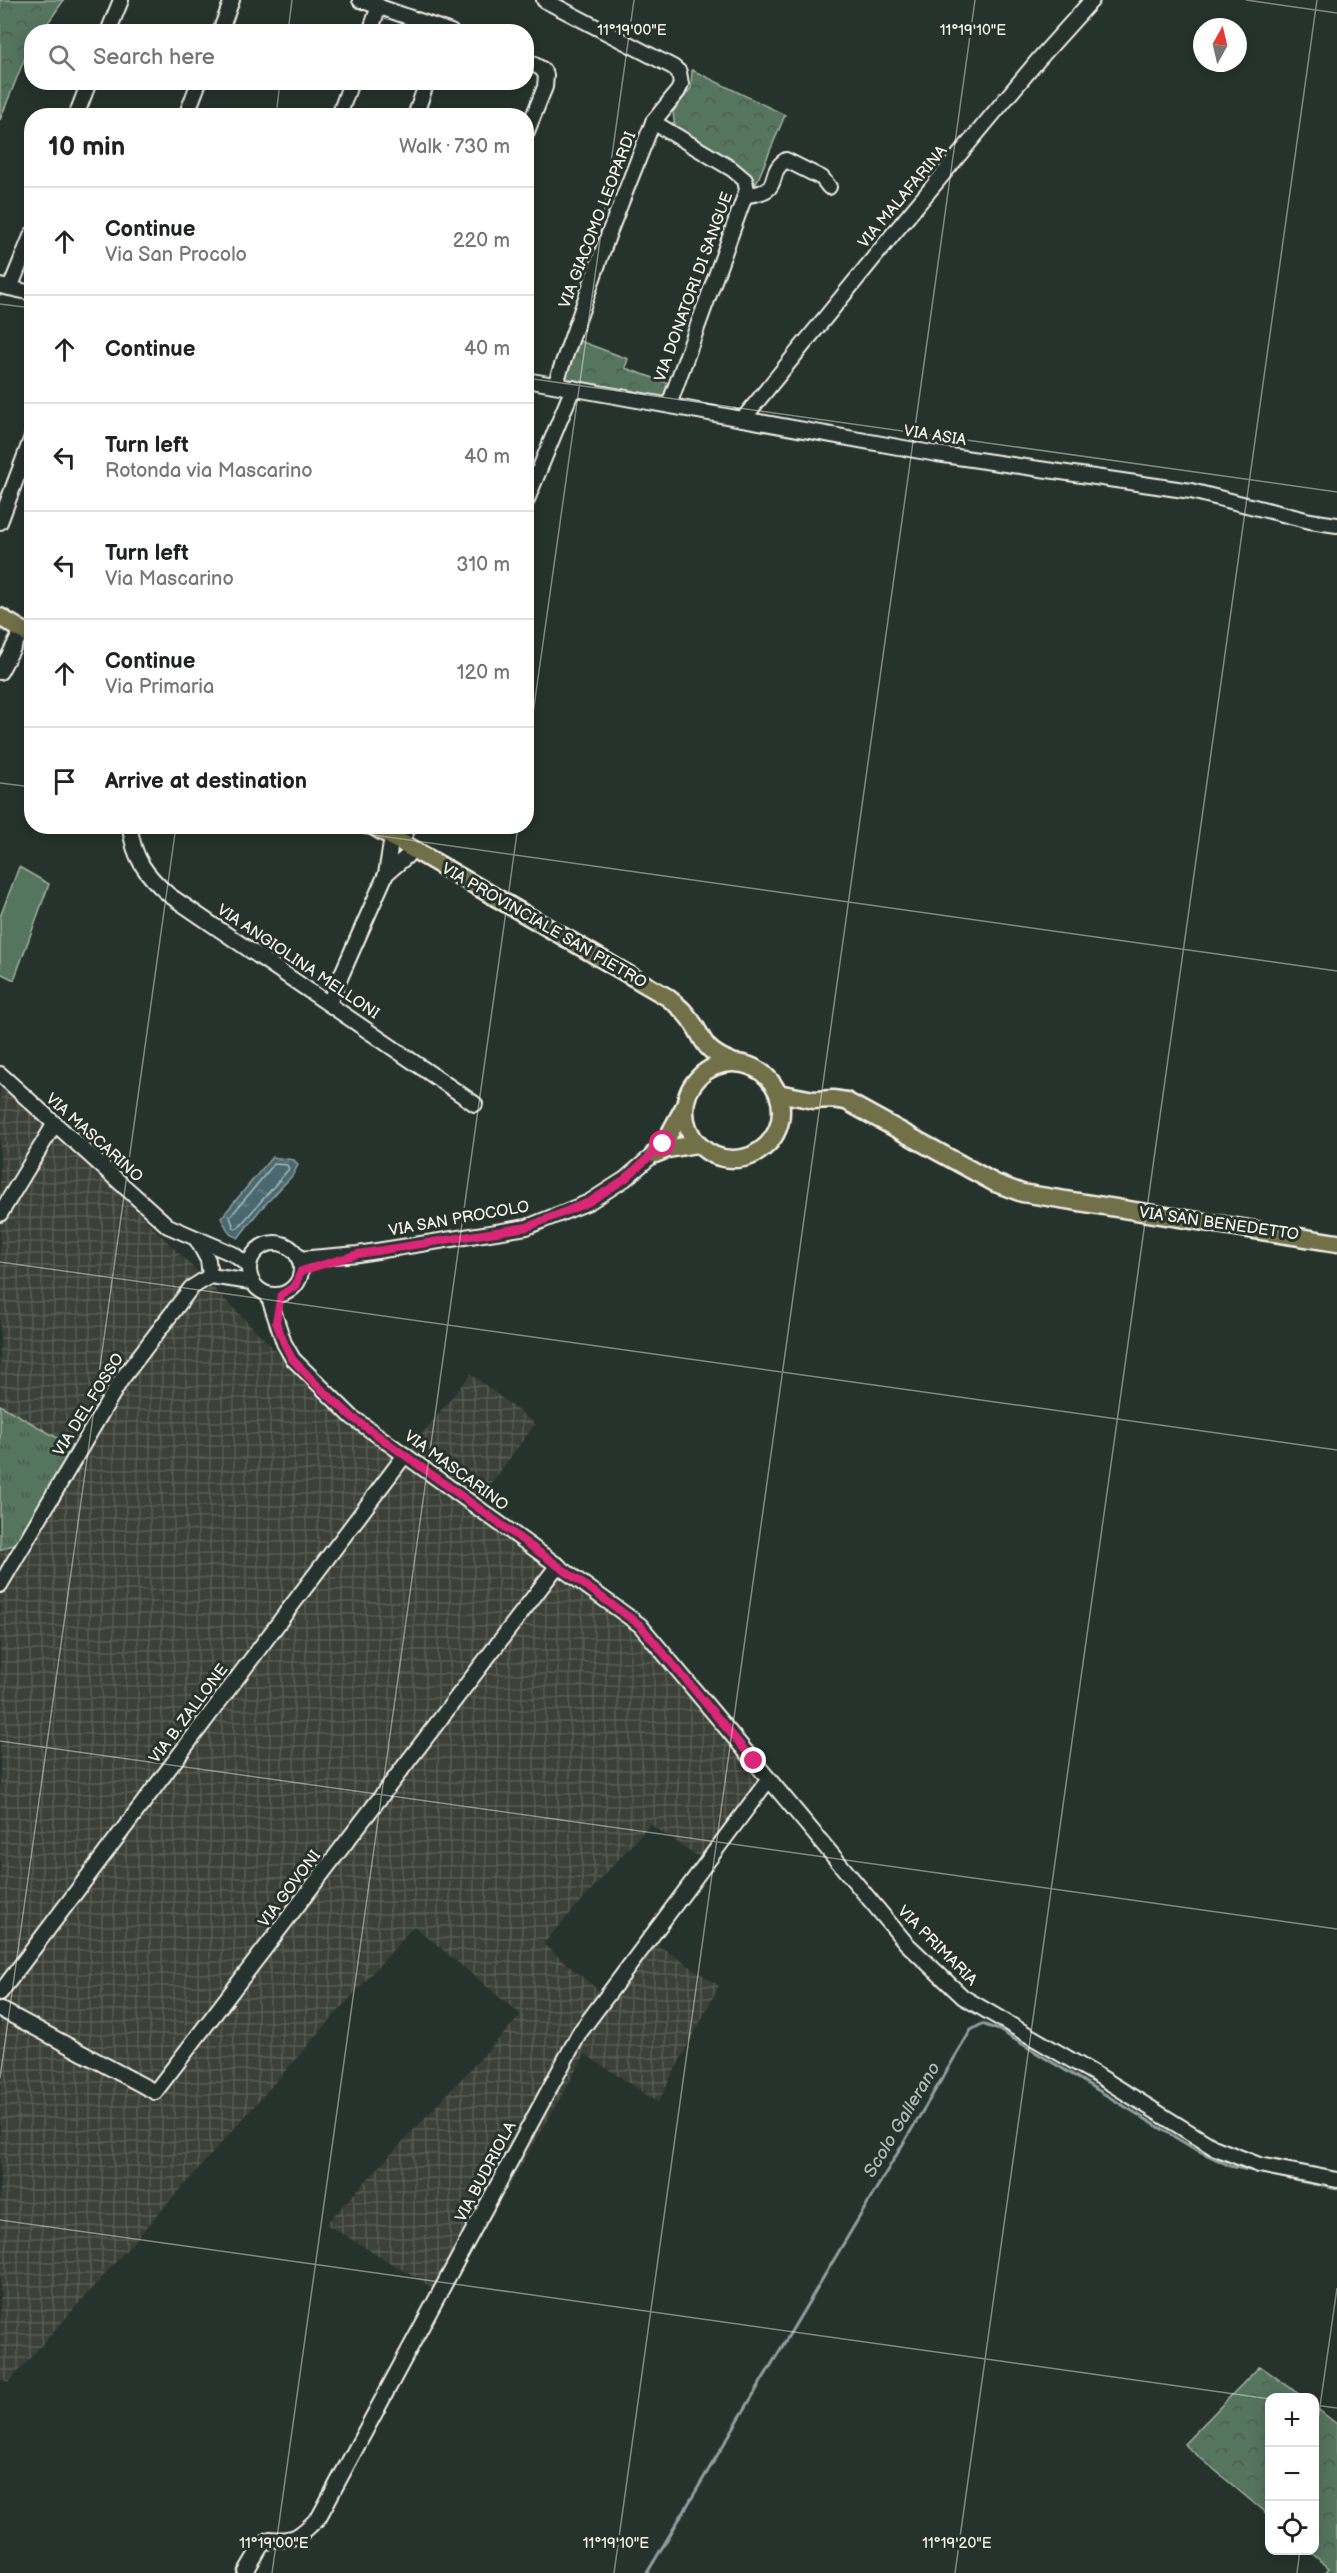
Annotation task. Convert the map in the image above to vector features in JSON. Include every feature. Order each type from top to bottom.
[{"type":"main road","points":[[0,617],[24,631]]},
{"type":"main road","name":"VIA PROVINCIALE SAN PIETRO","points":[[388,834],[667,997],[685,1013],[701,1040]]},
{"type":"main road","points":[[684,1105],[686,1122],[696,1144],[711,1155],[722,1159],[744,1159],[756,1154],[768,1146],[781,1121],[781,1102],[766,1075],[756,1068],[717,1056],[701,1040]]},
{"type":"main road","points":[[700,1075],[701,1040]]},
{"type":"main road","points":[[654,1154],[663,1144],[684,1105],[692,1084],[700,1075],[713,1067],[732,1062]]},
{"type":"main road","points":[[778,1093],[814,1100]]},
{"type":"main road","points":[[781,1121],[814,1100]]},
{"type":"main road","name":"VIA SAN BENEDETTO","points":[[814,1100],[846,1101],[995,1183],[1022,1193],[1337,1243]]},
{"type":"main road","points":[[654,1154],[696,1144]]},
{"type":"street","points":[[111,24],[120,0]]},
{"type":"street","points":[[223,24],[232,0]]},
{"type":"street","points":[[360,0],[428,24]]},
{"type":"street","name":"VIA GIACOMO LEOPARDI","points":[[544,0],[679,72],[681,84],[653,122],[609,233],[555,385]]},
{"type":"street","name":"VIA MALAFARINA","points":[[742,419],[1039,59],[1092,0]]},
{"type":"street","points":[[373,24],[380,6]]},
{"type":"street","points":[[534,64],[542,69],[546,75],[534,113]]},
{"type":"street","points":[[79,108],[86,90]]},
{"type":"street","points":[[189,108],[196,90]]},
{"type":"street","points":[[342,108],[348,90]]},
{"type":"street","points":[[418,108],[424,90]]},
{"type":"street","name":"VIA DONATORI DI SANGUE","points":[[653,122],[732,169],[745,180],[746,195],[669,405]]},
{"type":"street","points":[[746,195],[763,194],[769,190],[781,163],[786,160],[822,178],[829,186]]},
{"type":"street","points":[[24,248],[3,285],[24,291]]},
{"type":"street","name":"VIA ASIA","points":[[534,381],[937,454],[1191,491],[1310,521],[1337,525]]},
{"type":"street","points":[[534,483],[573,388]]},
{"type":"street","points":[[0,522],[24,458]]},
{"type":"street","points":[[0,672],[24,637]]},
{"type":"street","name":"VIA ANGIOLINA MELLONI","points":[[131,834],[134,852],[142,868],[169,895],[475,1104]]},
{"type":"street","points":[[329,1003],[406,834]]},
{"type":"street","points":[[387,874],[406,857],[402,842]]},
{"type":"street","name":"VIA MASCARINO","points":[[0,1074],[168,1226],[233,1254],[250,1268]]},
{"type":"street","points":[[0,1214],[54,1125]]},
{"type":"street","name":"VIA SAN PROCOLO","points":[[300,1265],[527,1227],[589,1202],[625,1179],[654,1154]]},
{"type":"street","points":[[197,1240],[208,1260],[210,1276],[233,1279],[250,1268],[265,1244],[281,1244],[295,1252],[300,1265],[295,1286],[274,1295],[259,1291],[250,1268]]},
{"type":"street","name":"VIA DEL FOSSO","points":[[0,1585],[121,1380],[191,1288],[210,1276]]},
{"type":"street","name":"VIA MASCARINO","points":[[274,1295],[276,1322],[292,1359],[352,1417],[640,1625]]},
{"type":"street","name":"VIA B. ZALLONE","points":[[0,1993],[405,1455]]},
{"type":"street","name":"VIA GOVONI","points":[[0,2009],[154,2092],[558,1565]]},
{"type":"street","name":"VIA PRIMARIA","points":[[640,1625],[906,1943],[963,1997],[1102,2078],[1213,2147],[1259,2164],[1337,2180]]},
{"type":"street","name":"VIA BUDRIOLA","points":[[245,2573],[261,2546],[270,2539],[288,2541],[303,2533],[319,2517],[580,2032],[769,1779]]},
{"type":"shaded area","points":[[0,1077],[69,1143],[309,1384],[406,1454],[471,1374],[535,1424],[473,1508],[644,1630],[774,1777],[710,1864],[650,1824],[543,1944],[605,1996],[649,1939],[719,1986],[658,2102],[585,2054],[446,2296],[326,2224],[521,2015],[414,1926],[8,2383],[0,2379],[0,1550],[22,1541],[75,1449],[0,1405]]},
{"type":"green space","points":[[0,0],[64,0],[47,24],[24,24],[24,60],[0,120]]},
{"type":"green space","points":[[692,70],[785,115],[756,184],[750,174],[675,128],[673,112],[691,88]]},
{"type":"green space","points":[[577,340],[628,359],[625,368],[668,383],[663,397],[564,378]]},
{"type":"green space","points":[[19,867],[49,884],[14,980],[0,973],[0,917]]},
{"type":"green space","points":[[0,1405],[75,1448],[22,1541],[0,1550]]},
{"type":"green space","points":[[1260,2366],[1297,2393],[1265,2393],[1265,2513],[1184,2444]]},
{"type":"green space","points":[[1319,2410],[1337,2424],[1337,2573],[1325,2573],[1329,2568],[1314,2555],[1319,2555]]},
{"type":"water","points":[[272,1157],[294,1160],[298,1165],[292,1176],[259,1211],[238,1238],[230,1234],[221,1218]]},
{"type":"waterway","name":"Scolo Gallerano","points":[[647,2573],[971,2030],[982,2024],[999,2030],[1193,2148],[1230,2166],[1337,2189]]},
{"type":"route","points":[[663,1144],[625,1179],[589,1202],[527,1227],[358,1254],[301,1271],[295,1286],[289,1292],[281,1295],[276,1322],[292,1359],[352,1417],[640,1625],[754,1761]]}]
